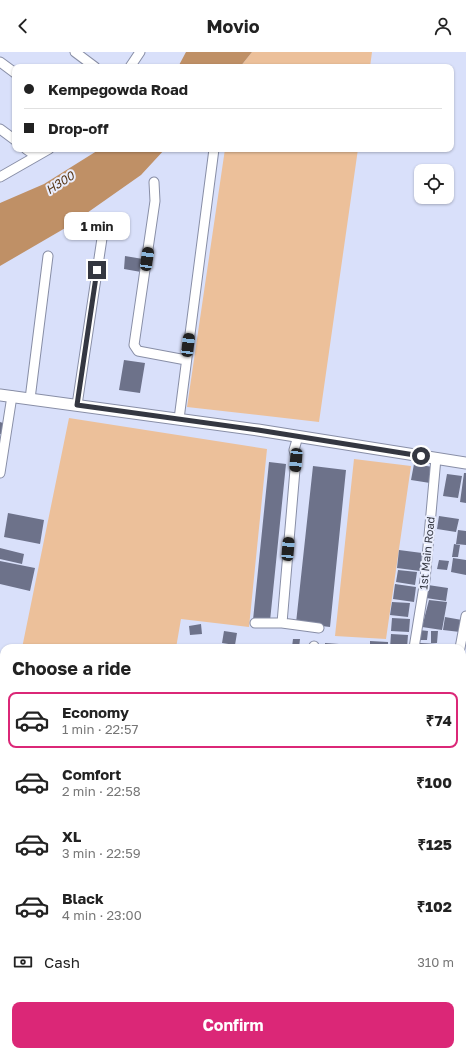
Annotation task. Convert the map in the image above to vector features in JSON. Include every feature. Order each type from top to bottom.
[{"type":"street","points":[[75,52],[91,64]]},
{"type":"street","points":[[132,64],[140,52]]},
{"type":"street","points":[[0,62],[12,71]]},
{"type":"street","points":[[0,129],[12,138]]},
{"type":"street","points":[[30,152],[36,156]]},
{"type":"street","points":[[0,177],[43,152]]},
{"type":"street","points":[[179,419],[214,152]]},
{"type":"street","points":[[154,182],[156,201],[134,345],[138,351],[186,360]]},
{"type":"street","points":[[77,405],[104,225]]},
{"type":"street","points":[[30,399],[48,256]]},
{"type":"street","points":[[0,395],[179,419],[466,463]]},
{"type":"street","points":[[0,473],[12,396]]},
{"type":"street","points":[[282,623],[296,458],[300,451],[300,437]]},
{"type":"street","name":"1st Main Road","points":[[415,644],[425,580],[436,458]]},
{"type":"street","points":[[461,644],[466,622]]},
{"type":"street","points":[[255,623],[282,623],[319,628]]},
{"type":"shaded area","points":[[252,52],[372,52],[370,64],[242,64]]},
{"type":"shaded area","points":[[225,152],[358,152],[319,422],[187,407]]},
{"type":"shaded area","points":[[69,418],[267,449],[249,627],[181,619],[177,644],[23,644]]},
{"type":"shaded area","points":[[354,459],[411,466],[386,639],[335,636]]},
{"type":"water","points":[[186,52],[252,52],[242,64],[180,64]]},
{"type":"water","name":"H300","points":[[95,152],[162,152],[141,175],[67,227],[0,266],[0,203],[44,184]]},
{"type":"building","points":[[125,256],[143,259],[141,272],[124,269]]},
{"type":"building","points":[[124,360],[145,363],[140,393],[119,390]]},
{"type":"building","points":[[0,422],[3,423],[1,434],[0,434]]},
{"type":"building","points":[[269,462],[286,464],[270,621],[253,620]]},
{"type":"building","points":[[414,464],[433,467],[430,483],[411,480]]},
{"type":"building","points":[[313,466],[346,470],[330,627],[296,623]]},
{"type":"building","points":[[464,473],[466,473],[466,503],[460,502]]},
{"type":"building","points":[[447,474],[462,476],[458,498],[443,496]]},
{"type":"building","points":[[8,513],[44,520],[40,544],[4,537]]},
{"type":"building","points":[[439,516],[459,519],[456,532],[437,529]]},
{"type":"building","points":[[458,530],[466,531],[466,545],[456,544]]},
{"type":"building","points":[[454,544],[460,545],[458,557],[452,557]]},
{"type":"building","points":[[0,548],[24,554],[22,564],[0,559]]},
{"type":"building","points":[[399,550],[422,553],[420,571],[397,568]]},
{"type":"building","points":[[453,558],[466,560],[466,575],[451,572]]},
{"type":"building","points":[[439,560],[449,561],[447,570],[437,569]]},
{"type":"building","points":[[0,561],[35,568],[30,591],[0,584]]},
{"type":"building","points":[[398,570],[417,572],[415,585],[396,582]]},
{"type":"building","points":[[395,584],[416,587],[414,602],[393,599]]},
{"type":"building","points":[[428,585],[448,588],[446,601],[426,598]]},
{"type":"building","points":[[429,600],[447,602],[442,630],[422,627]]},
{"type":"building","points":[[392,602],[410,603],[408,617],[390,615]]},
{"type":"building","points":[[445,617],[462,620],[460,632],[443,630]]},
{"type":"building","points":[[392,618],[410,619],[409,632],[391,631]]},
{"type":"building","points":[[201,624],[202,634],[190,635],[189,626]]},
{"type":"building","points":[[419,630],[428,631],[427,640],[419,640]]},
{"type":"building","points":[[224,631],[237,633],[235,644],[222,643]]},
{"type":"building","points":[[431,631],[438,631],[437,643],[431,643]]},
{"type":"building","points":[[391,634],[408,635],[407,644],[390,644]]},
{"type":"building","points":[[293,639],[300,639],[299,644],[292,644]]},
{"type":"building","points":[[370,641],[388,642],[388,644],[370,644]]},
{"type":"route","points":[[97,270],[77,405],[258,430],[421,456]]}]
